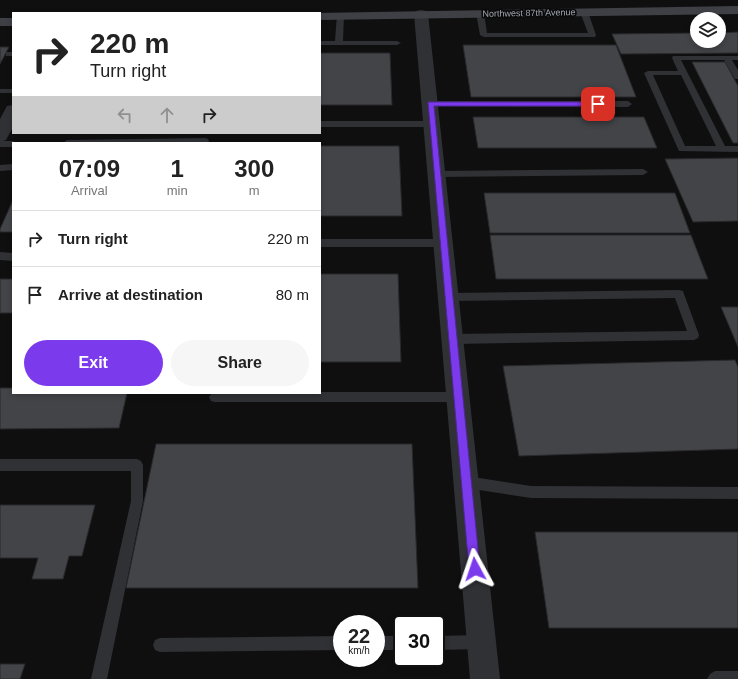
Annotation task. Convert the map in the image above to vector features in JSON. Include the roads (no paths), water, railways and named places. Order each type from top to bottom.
[{"type":"main road","name":"Northwest 87th Avenue","points":[[321,16],[738,10]]},
{"type":"main road","points":[[0,22],[12,22]]},
{"type":"street","points":[[421,14],[485,679]]},
{"type":"street","points":[[0,136],[12,112]]},
{"type":"lane","points":[[480,13],[484,35],[592,35],[584,12]]},
{"type":"lane","points":[[339,43],[340,16]]},
{"type":"lane","points":[[321,43],[397,43]]},
{"type":"lane","points":[[722,149],[676,58],[738,58]]},
{"type":"lane","points":[[728,58],[738,77]]},
{"type":"lane","points":[[684,73],[648,73],[682,150],[738,149]]},
{"type":"lane","points":[[0,91],[12,91]]},
{"type":"lane","points":[[321,124],[431,114],[628,104]]},
{"type":"lane","points":[[136,142],[205,141]]},
{"type":"lane","points":[[0,144],[12,144]]},
{"type":"lane","points":[[0,168],[12,167]]},
{"type":"lane","points":[[437,174],[643,172]]},
{"type":"lane","points":[[321,243],[443,243]]},
{"type":"lane","points":[[0,256],[12,256]]},
{"type":"lane","points":[[449,298],[679,294],[694,335],[453,339]]},
{"type":"lane","points":[[215,397],[458,397]]},
{"type":"lane","points":[[0,465],[137,465],[137,501],[99,679]]},
{"type":"lane","points":[[466,482],[531,492],[738,493]]},
{"type":"lane","points":[[445,643],[482,642]]},
{"type":"lane","points":[[160,645],[333,643]]},
{"type":"lane","points":[[715,679],[738,679]]}]
